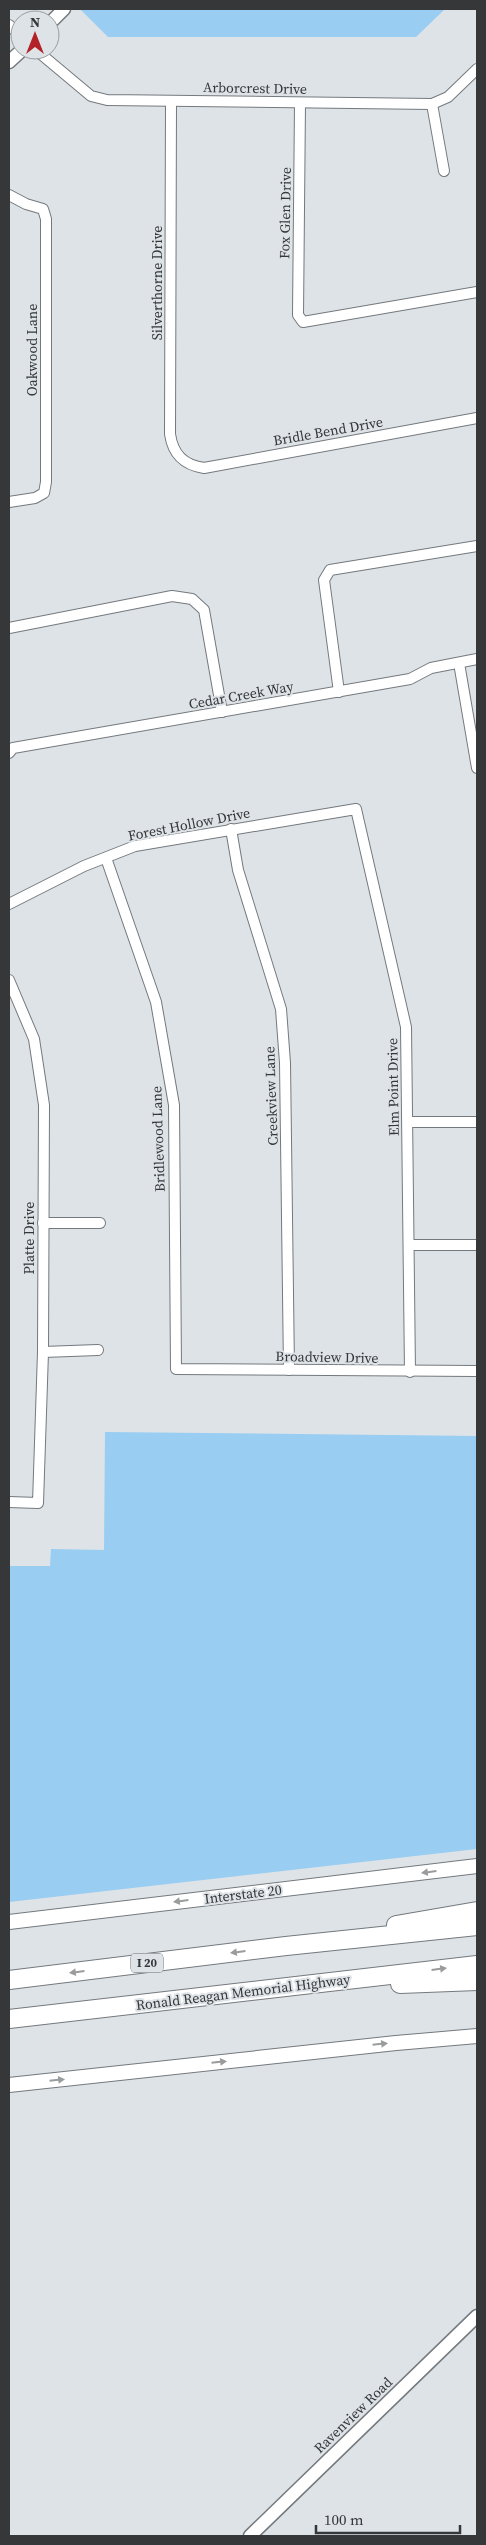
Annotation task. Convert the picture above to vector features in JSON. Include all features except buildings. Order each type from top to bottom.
[{"type":"highway","points":[[286,1946],[477,1911]]},
{"type":"highway","name":"I 20","points":[[9,1980],[286,1946],[477,1926]]},
{"type":"highway","name":"Ronald Reagan Memorial Highway","points":[[9,2019],[477,1965]]},
{"type":"highway","points":[[252,1991],[477,1981]]},
{"type":"main road","name":"Interstate 20","points":[[9,1922],[477,1866]]},
{"type":"main road","points":[[9,2085],[396,2042],[477,2036]]},
{"type":"street","name":"Arborcrest Drive","points":[[48,60],[91,96],[107,100],[432,104]]},
{"type":"street","points":[[444,171],[432,104],[448,97],[477,69]]},
{"type":"street","name":"Silverthorne Drive","points":[[171,101],[170,434],[174,450],[184,462]]},
{"type":"street","name":"Fox Glen Drive","points":[[300,103],[298,315],[303,322],[477,292]]},
{"type":"street","name":"Oakwood Lane","points":[[9,195],[26,204],[43,209],[46,219],[46,482],[44,493],[35,498],[9,502]]},
{"type":"street","name":"Bridle Bend Drive","points":[[184,462],[204,468],[477,418]]},
{"type":"street","points":[[339,692],[324,580],[330,570],[477,546]]},
{"type":"street","points":[[9,628],[172,596],[192,599],[204,610],[222,712]]},
{"type":"street","name":"Cedar Creek Way","points":[[9,753],[13,748],[410,679],[432,668],[477,660]]},
{"type":"street","points":[[459,663],[477,768]]},
{"type":"street","name":"Forest Hollow Drive","points":[[9,904],[84,866],[135,846],[356,808]]},
{"type":"street","name":"Elm Point Drive","points":[[356,808],[406,1027],[410,1372]]},
{"type":"street","name":"Creekview Lane","points":[[231,829],[238,870],[281,1008],[285,1063],[289,1370]]},
{"type":"street","name":"Bridlewood Lane","points":[[106,858],[156,1002],[172,1096],[176,1369]]},
{"type":"street","name":"Platte Drive","points":[[9,980],[34,1039],[42,1084],[43,1223],[43,1352],[38,1503],[9,1502]]},
{"type":"street","points":[[408,1122],[477,1122]]},
{"type":"street","points":[[43,1223],[100,1223]]},
{"type":"street","points":[[409,1245],[477,1245]]},
{"type":"street","points":[[43,1352],[98,1350]]},
{"type":"street","name":"Broadview Drive","points":[[176,1369],[477,1372]]},
{"type":"street","name":"Ravenview Road","points":[[250,2536],[477,2316]]},
{"type":"shaded area","points":[[80,9],[445,9],[416,37],[108,37]]},
{"type":"shaded area","points":[[105,1432],[477,1436],[477,1849],[9,1902],[9,1566],[50,1566],[51,1549],[104,1550]]}]
